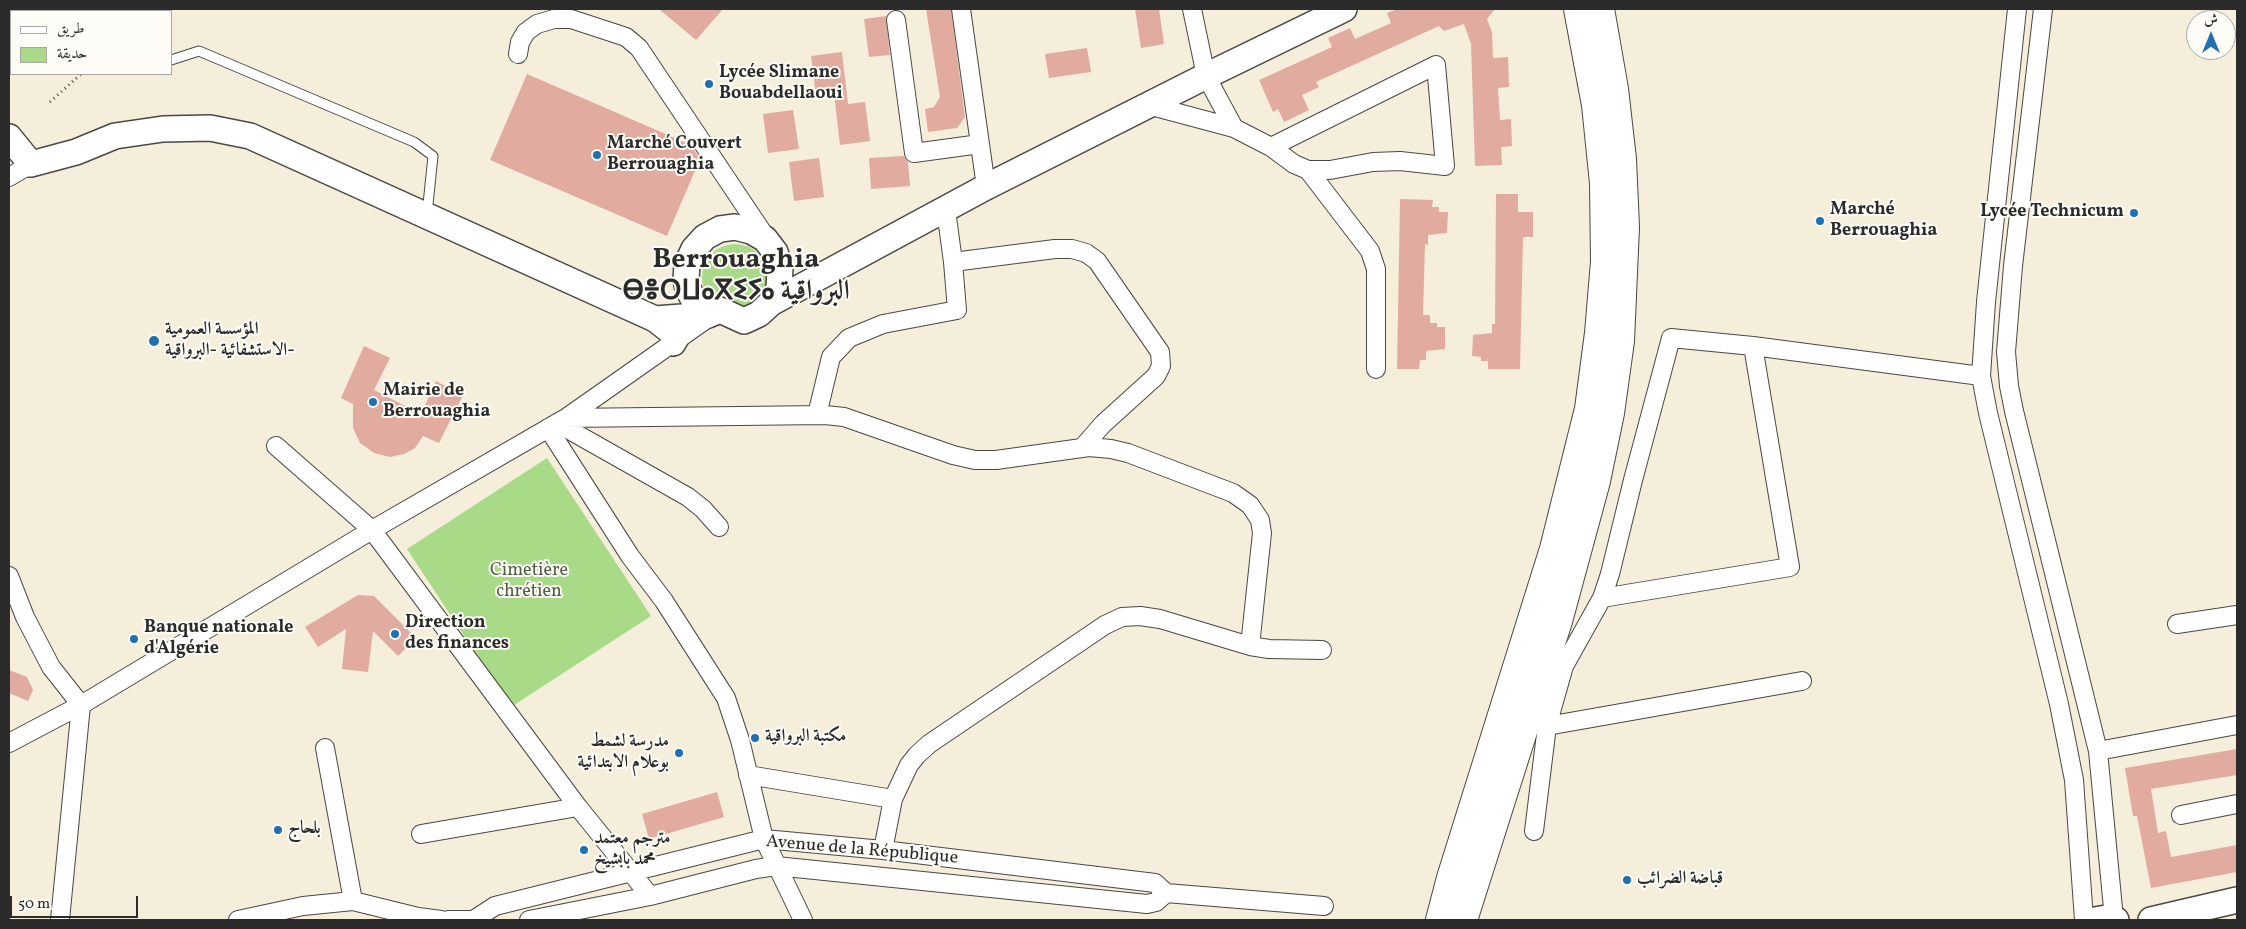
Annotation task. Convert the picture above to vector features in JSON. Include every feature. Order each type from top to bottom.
[{"type":"highway","points":[[1463,903],[1589,409],[1600,333],[1605,262],[1604,184],[1596,105],[1578,9]]},
{"type":"highway","points":[[1440,920],[1463,903],[1558,621],[1596,481],[1614,386],[1620,341],[1625,228],[1622,159],[1615,99],[1600,9]]},
{"type":"highway","points":[[1426,920],[1463,903]]},
{"type":"street","points":[[961,9],[986,188]]},
{"type":"street","points":[[1192,9],[1206,76],[1234,128]]},
{"type":"street","points":[[775,252],[765,239],[751,231],[735,228],[720,230],[705,237],[694,249],[687,264],[686,280],[696,304],[714,312],[744,321],[759,314],[771,303],[986,188],[1206,76],[1344,9]]},
{"type":"street","points":[[2017,9],[1987,292],[1981,376],[1988,413],[2059,704],[2074,780],[2084,920]]},
{"type":"street","points":[[2043,9],[2013,266],[2006,352],[2009,386],[2014,411],[2098,751],[2109,920]]},
{"type":"street","points":[[518,54],[520,42],[526,32],[537,24],[554,19],[571,19],[626,37],[639,48],[775,252],[780,268],[779,288],[771,303]]},
{"type":"street","points":[[896,20],[914,153],[980,144]]},
{"type":"street","points":[[1148,105],[1234,128],[1271,147],[1294,164],[1308,170],[1330,170],[1373,162],[1400,161],[1444,166],[1436,65],[1271,147]]},
{"type":"street","points":[[9,177],[32,164],[76,152],[115,136],[163,129],[210,128],[250,136],[655,319],[677,336],[673,343]]},
{"type":"street","points":[[9,137],[32,164]]},
{"type":"street","points":[[1308,170],[1370,251],[1376,269],[1376,369]]},
{"type":"street","points":[[817,415],[832,357],[849,338],[883,324],[957,310],[946,210]]},
{"type":"street","points":[[953,262],[1055,249],[1072,249],[1086,253],[1097,261],[1160,352],[1161,366],[1156,376],[1103,424],[1082,448]]},
{"type":"street","points":[[655,319],[714,312]]},
{"type":"street","points":[[9,743],[81,705],[372,530],[557,423],[673,343],[714,312]]},
{"type":"street","points":[[1534,831],[1547,726],[1564,666],[1602,598],[1610,574],[1671,338],[1753,346],[1981,376]]},
{"type":"street","points":[[1602,598],[1790,567],[1753,346]]},
{"type":"street","points":[[557,423],[817,415],[844,417],[953,456],[975,460],[996,460],[1082,448],[1111,449],[1128,453],[1233,493],[1250,505],[1260,520],[1262,533],[1250,646]]},
{"type":"street","points":[[557,423],[688,498],[702,508],[719,527]]},
{"type":"street","points":[[557,423],[630,556],[664,601],[726,698],[764,839],[803,920]]},
{"type":"street","points":[[276,446],[372,530],[578,808],[650,896]]},
{"type":"street","points":[[9,576],[25,617],[51,667],[81,705],[60,920]]},
{"type":"street","points":[[883,850],[893,799],[909,766],[929,744],[1105,625],[1122,617],[1140,616],[1160,619],[1250,646],[1269,649],[1322,650]]},
{"type":"street","points":[[2177,624],[2237,616]]},
{"type":"street","points":[[1547,726],[1802,681]]},
{"type":"street","points":[[2098,751],[2237,725]]},
{"type":"street","points":[[325,748],[353,901]]},
{"type":"street","points":[[748,775],[893,799]]},
{"type":"street","points":[[2181,815],[2237,804]]},
{"type":"street","points":[[421,834],[578,808]]},
{"type":"street","name":"Avenue de la République","points":[[448,920],[476,920],[495,906],[764,839],[883,850],[1155,883],[1166,893],[1324,906]]},
{"type":"street","name":"Avenue de la République","points":[[529,920],[650,896],[756,869],[776,866],[1146,904],[1156,902],[1166,893]]},
{"type":"street","points":[[2151,920],[2237,900]]},
{"type":"street","points":[[238,920],[303,906],[353,901],[418,917],[441,920]]},
{"type":"lane","points":[[172,60],[199,51],[414,142],[433,156],[427,216]]},
{"type":"path","points":[[50,102],[81,75]]},
{"type":"green space","points":[[735,244],[747,247],[758,254],[765,265],[768,277],[765,289],[758,300],[747,307],[735,310],[723,307],[712,300],[705,289],[702,277],[705,265],[712,254],[723,247]]},
{"type":"green space","name":"Cimetière chrétien","points":[[547,458],[651,616],[511,707],[407,549]]},
{"type":"building","points":[[659,9],[723,9],[696,40]]},
{"type":"building","points":[[926,9],[951,9],[965,117],[957,128],[928,132],[925,109],[934,107],[940,97]]},
{"type":"building","points":[[1135,9],[1159,9],[1164,44],[1141,48]]},
{"type":"building","points":[[1398,9],[1495,9],[1487,19],[1492,32],[1493,58],[1508,57],[1509,87],[1498,88],[1500,120],[1511,119],[1512,146],[1501,147],[1502,165],[1475,166],[1471,44],[1464,24],[1444,31],[1439,26],[1316,82],[1319,87],[1302,95],[1309,110],[1284,122],[1278,109],[1273,112],[1259,80],[1332,47],[1328,38],[1350,28],[1355,39],[1391,23],[1387,13]]},
{"type":"building","points":[[886,16],[890,55],[869,57],[864,19]]},
{"type":"building","points":[[1087,48],[1091,72],[1049,78],[1045,54]]},
{"type":"building","points":[[842,52],[848,104],[865,102],[870,141],[840,145],[834,93],[816,95],[811,56]]},
{"type":"building","name":"Marché Couvert Berrouaghia","points":[[527,74],[691,145],[700,159],[667,236],[490,160]]},
{"type":"building","points":[[793,110],[799,149],[768,153],[763,114]]},
{"type":"building","points":[[904,156],[908,162],[910,186],[871,189],[869,158]]},
{"type":"building","points":[[819,158],[824,197],[794,201],[789,162]]},
{"type":"building","points":[[1496,194],[1518,194],[1518,212],[1533,212],[1533,237],[1523,237],[1520,369],[1488,369],[1488,361],[1481,361],[1481,357],[1472,356],[1473,335],[1492,333],[1492,324],[1495,324]]},
{"type":"building","points":[[1400,199],[1433,200],[1432,207],[1439,207],[1439,212],[1448,212],[1447,233],[1428,235],[1428,245],[1425,244],[1423,315],[1430,315],[1430,323],[1437,323],[1437,327],[1445,327],[1445,349],[1426,351],[1426,360],[1420,360],[1419,369],[1397,369]]},
{"type":"building","name":"Mairie de Berrouaghia","points":[[364,346],[390,358],[374,390],[421,414],[436,381],[463,395],[439,443],[423,436],[415,448],[404,454],[390,457],[374,453],[360,443],[353,428],[353,404],[341,398]]},
{"type":"building","name":"Direction des finances","points":[[358,595],[374,596],[416,638],[398,656],[373,631],[368,672],[342,669],[346,629],[318,647],[305,627]]},
{"type":"building","points":[[9,670],[27,677],[33,690],[28,701],[9,693]]},
{"type":"building","points":[[2237,749],[2237,775],[2151,789],[2158,833],[2166,831],[2171,857],[2237,845],[2237,872],[2151,888],[2137,816],[2133,816],[2125,768]]},
{"type":"building","points":[[717,792],[724,817],[649,839],[642,814]]},
{"type":"place","name":"Lycée Slimane Bouabdellaoui","points":[[709,84]]},
{"type":"place","name":"Marché Couvert Berrouaghia","points":[[597,155]]},
{"type":"place","name":"Lycée Technicum","points":[[2134,213]]},
{"type":"place","name":"Marché Berrouaghia","points":[[1820,221]]},
{"type":"place","name":"المؤسسة العمومية الاستشفائية -البرواقية-","points":[[154,341]]},
{"type":"place","name":"Mairie de Berrouaghia","points":[[373,402]]},
{"type":"place","name":"Direction des finances","points":[[395,634]]},
{"type":"place","name":"Banque nationale d'Algérie","points":[[134,639]]},
{"type":"place","name":"مكتبة البرواقية","points":[[755,738]]},
{"type":"place","name":"مدرسة لشمط بوعلام الابتدائية","points":[[679,753]]},
{"type":"place","name":"بلحاج","points":[[278,830]]},
{"type":"place","name":"مترجم معتمد محمد بابشيخ","points":[[584,850]]},
{"type":"place","name":"قباضة الضرائب","points":[[1627,880]]},
{"type":"district","name":"Berrouaghia ⴱⴻⵔⵡⴰⴳⵉⵢⴰ البرواقية","points":[[736,278]]}]
